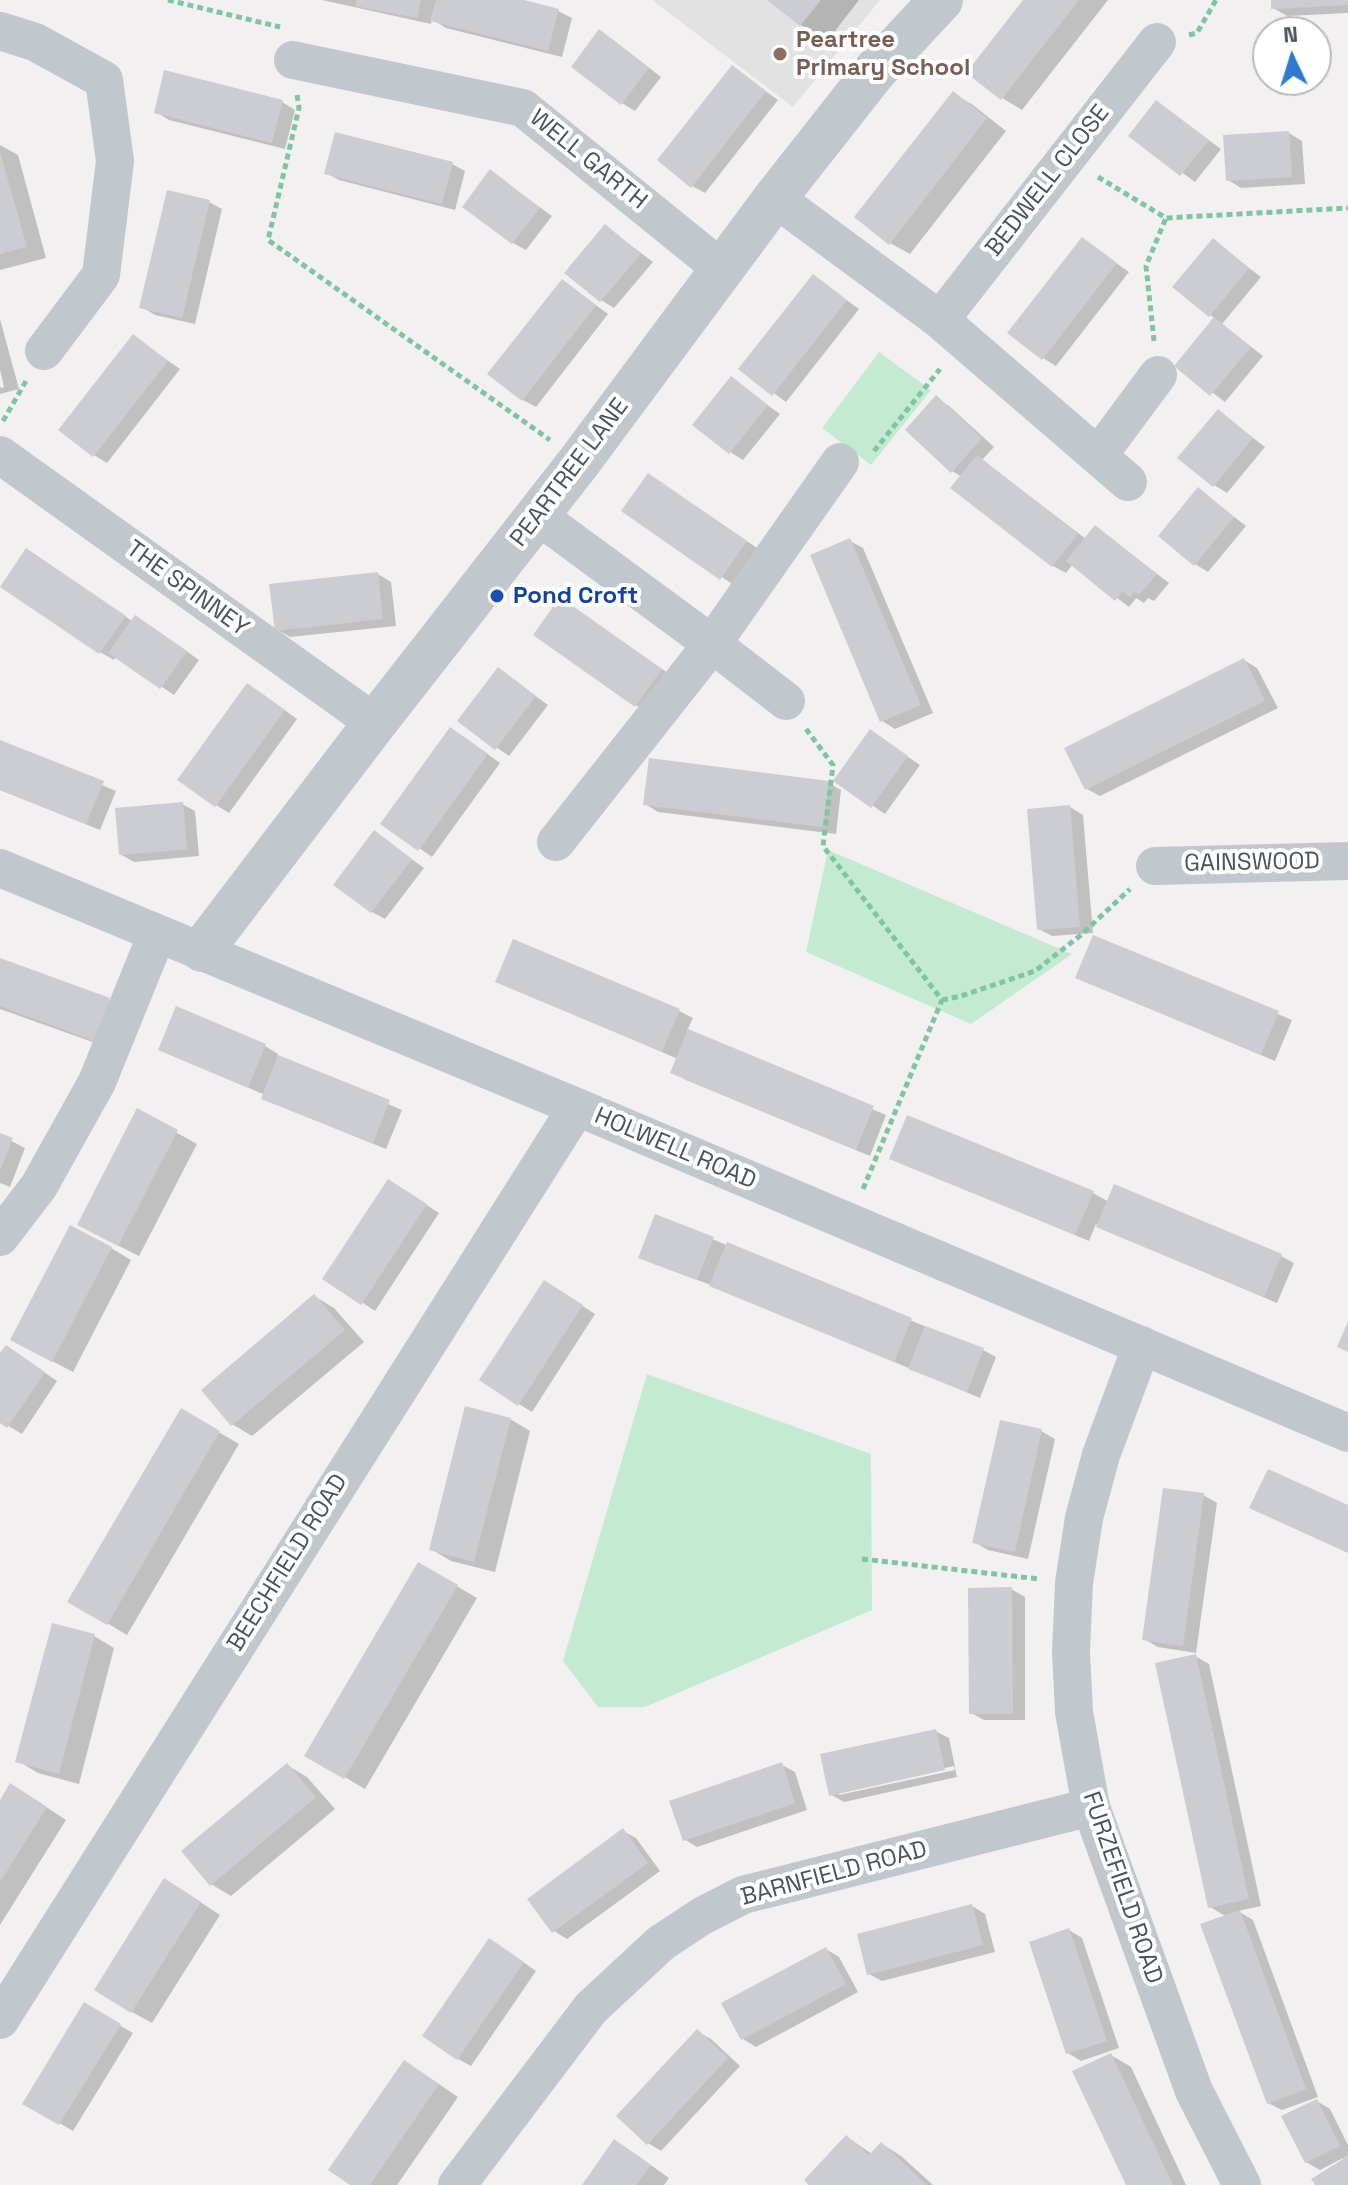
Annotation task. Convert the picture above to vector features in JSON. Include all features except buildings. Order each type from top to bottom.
[{"type":"street","name":"PEARTREE LANE","points":[[202,950],[538,516],[775,198],[875,71],[941,0]]},
{"type":"street","points":[[0,31],[35,42],[104,80],[115,161],[101,275],[44,351]]},
{"type":"street","name":"BEDWELL CLOSE","points":[[952,330],[1066,158],[1157,42]]},
{"type":"street","name":"WELL GARTH","points":[[293,60],[523,108],[723,270]]},
{"type":"street","points":[[775,198],[952,330],[1128,482]]},
{"type":"street","points":[[1098,456],[1158,375]]},
{"type":"street","name":"THE SPINNEY","points":[[0,455],[375,723]]},
{"type":"street","points":[[556,842],[712,644],[840,462]]},
{"type":"street","points":[[538,516],[786,701]]},
{"type":"street","name":"GAINSWOOD","points":[[1155,866],[1348,861]]},
{"type":"street","name":"HOLWELL ROAD","points":[[0,868],[577,1107],[1348,1433]]},
{"type":"street","points":[[0,1237],[39,1186],[97,1082],[157,934]]},
{"type":"street","name":"BEECHFIELD ROAD","points":[[0,2020],[577,1107]]},
{"type":"street","name":"FURZEFIELD ROAD","points":[[1142,1345],[1098,1468],[1084,1518],[1074,1583],[1071,1652],[1074,1712],[1091,1807],[1194,2091],[1242,2185]]},
{"type":"street","name":"BARNFIELD ROAD","points":[[457,2185],[591,2008],[661,1943],[702,1916],[743,1895],[1091,1807]]},
{"type":"path","points":[[168,0],[300,31],[293,60],[299,108],[268,240],[579,462]]},
{"type":"path","points":[[1066,158],[1166,218],[1348,208]]},
{"type":"path","points":[[1158,375],[1146,266],[1166,218]]},
{"type":"path","points":[[840,462],[857,472],[952,330]]},
{"type":"path","points":[[0,425],[44,351]]},
{"type":"path","points":[[786,701],[833,765],[823,846],[942,1000]]},
{"type":"path","points":[[942,1000],[1035,971],[1081,935],[1155,866]]},
{"type":"path","points":[[849,1223],[942,1000]]},
{"type":"path","points":[[862,1559],[1074,1583]]},
{"type":"shaded area","name":"Peartree Primary School","points":[[652,0],[880,0],[793,107]]},
{"type":"green space","points":[[879,352],[931,390],[871,465],[822,428]]},
{"type":"green space","points":[[828,850],[1072,954],[971,1024],[806,952]]},
{"type":"green space","points":[[647,1374],[871,1454],[872,1610],[645,1707],[598,1707],[563,1661]]},
{"type":"place","name":"Peartree Primary School","points":[[780,54]]},
{"type":"place","name":"Pond Croft","points":[[497,596]]}]
